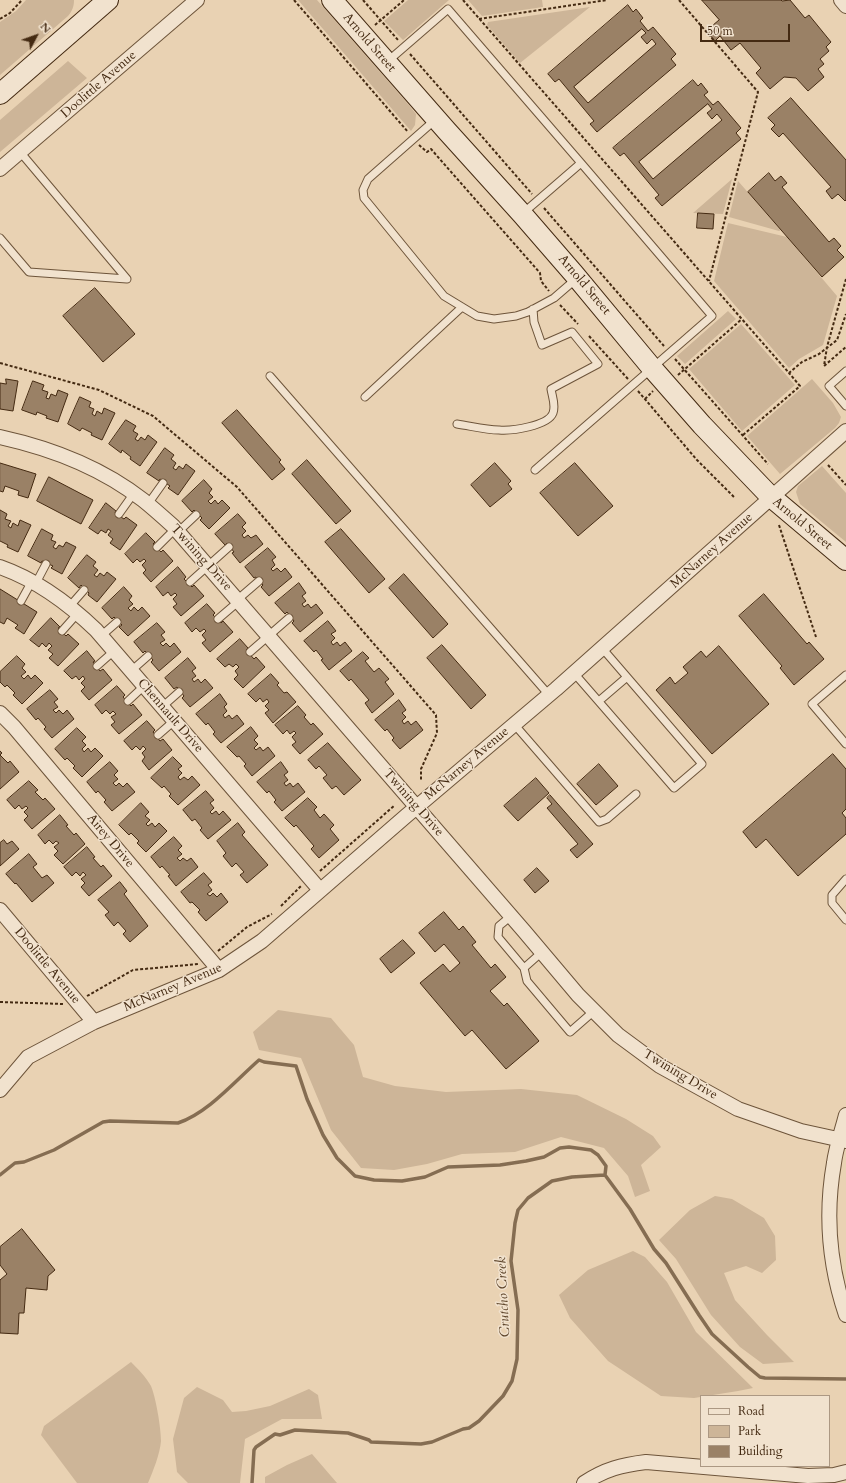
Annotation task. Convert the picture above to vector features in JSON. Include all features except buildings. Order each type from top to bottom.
[{"type":"main road","points":[[0,94],[87,6],[108,0]]},
{"type":"main road","name":"Arnold Street","points":[[332,0],[386,63],[578,277],[652,368],[702,425],[772,497],[846,560]]},
{"type":"street","name":"Doolittle Avenue","points":[[0,169],[21,153],[197,0]]},
{"type":"street","points":[[841,0],[846,6]]},
{"type":"street","name":"McNarney Avenue","points":[[0,1090],[28,1057],[94,1022],[219,970],[262,941],[416,807],[549,695],[846,430]]},
{"type":"street","name":"Twining Drive","points":[[0,437],[28,443],[67,457],[102,473],[134,493],[177,530],[578,995],[618,1035],[660,1066],[738,1109],[801,1131],[843,1140]]},
{"type":"street","name":"Chennault Drive","points":[[0,567],[18,573],[34,582],[74,610],[101,636],[320,890]]},
{"type":"street","name":"Airey Drive","points":[[0,713],[219,970]]},
{"type":"street","name":"Doolittle Avenue","points":[[0,910],[94,1022]]},
{"type":"street","points":[[846,1115],[843,1140],[834,1162],[829,1197],[829,1235],[834,1271],[846,1315]]},
{"type":"street","points":[[584,1483],[602,1473],[624,1464],[646,1462],[700,1467]]},
{"type":"street","points":[[704,1467],[808,1476],[846,1472]]},
{"type":"lane","points":[[386,63],[448,9],[712,316],[535,470]]},
{"type":"lane","points":[[436,119],[368,179],[363,190],[364,198],[444,296],[477,316],[494,319],[516,316],[533,310],[554,298],[578,277]]},
{"type":"lane","points":[[0,238],[29,272],[127,279],[21,153]]},
{"type":"lane","points":[[522,214],[580,163]]},
{"type":"lane","points":[[365,398],[462,307]]},
{"type":"lane","points":[[456,424],[501,430],[536,426],[546,421],[552,415],[554,407],[551,389],[598,364],[572,332],[542,345],[534,322],[533,310]]},
{"type":"lane","points":[[846,371],[829,386],[846,406]]},
{"type":"lane","points":[[270,376],[549,695]]},
{"type":"lane","points":[[148,504],[163,483]]},
{"type":"lane","points":[[119,514],[134,493]]},
{"type":"lane","points":[[157,547],[196,515]]},
{"type":"lane","points":[[190,582],[229,547]]},
{"type":"lane","points":[[21,601],[46,564]]},
{"type":"lane","points":[[218,619],[259,581]]},
{"type":"lane","points":[[62,631],[84,590]]},
{"type":"lane","points":[[250,652],[290,618]]},
{"type":"lane","points":[[101,636],[116,622]]},
{"type":"lane","points":[[574,673],[674,788],[702,764],[602,648]]},
{"type":"lane","points":[[98,666],[114,651]]},
{"type":"lane","points":[[131,670],[148,656]]},
{"type":"lane","points":[[846,675],[812,704],[846,744]]},
{"type":"lane","points":[[599,701],[627,677]]},
{"type":"lane","points":[[128,701],[144,686]]},
{"type":"lane","points":[[162,707],[179,692]]},
{"type":"lane","points":[[158,736],[174,721]]},
{"type":"lane","points":[[514,724],[599,822],[607,819],[636,794]]},
{"type":"lane","points":[[846,879],[832,895],[832,903],[846,920]]},
{"type":"lane","points":[[511,916],[499,926],[498,937],[524,968],[527,981],[570,1032],[594,1011]]},
{"type":"lane","points":[[524,968],[542,952]]},
{"type":"path","points":[[0,19],[10,13],[22,0]]},
{"type":"path","points":[[294,0],[414,139],[427,152],[431,149],[540,273],[541,281],[554,298],[581,327]]},
{"type":"path","points":[[363,0],[684,370],[768,464]]},
{"type":"path","points":[[363,36],[404,0]]},
{"type":"path","points":[[463,0],[800,386],[742,436]]},
{"type":"path","points":[[480,19],[607,0]]},
{"type":"path","points":[[679,0],[758,92],[709,282]]},
{"type":"path","points":[[846,279],[824,366],[846,347]]},
{"type":"path","points":[[789,373],[802,362],[819,354],[837,340],[846,314]]},
{"type":"path","points":[[645,399],[655,390],[684,370],[742,319]]},
{"type":"path","points":[[586,333],[697,460],[734,497]]},
{"type":"path","points":[[0,363],[99,390],[153,416],[237,487],[436,715],[437,733],[421,769],[421,781]]},
{"type":"path","points":[[819,455],[846,485]]},
{"type":"path","points":[[778,520],[816,637]]},
{"type":"path","points":[[280,907],[302,885],[395,806]]},
{"type":"path","points":[[0,1002],[64,1004],[77,1002],[133,970],[198,964],[209,958],[247,927],[274,912]]},
{"type":"green space","points":[[26,0],[74,0],[74,5],[68,16],[0,75],[0,22],[16,11]]},
{"type":"green space","points":[[298,0],[317,0],[408,104],[416,114],[415,125],[411,131]]},
{"type":"green space","points":[[408,0],[449,0],[403,40],[384,21]]},
{"type":"green space","points":[[468,0],[542,0],[543,7],[482,16]]},
{"type":"green space","points":[[590,7],[520,63],[487,25],[488,22]]},
{"type":"green space","points":[[68,61],[87,78],[0,152],[0,120]]},
{"type":"green space","points":[[732,179],[723,214],[693,213]]},
{"type":"green space","points":[[738,181],[781,230],[779,231],[729,217]]},
{"type":"green space","points":[[728,223],[787,237],[837,296],[823,345],[799,359],[789,368],[714,281]]},
{"type":"green space","points":[[728,311],[736,319],[685,364],[677,356]]},
{"type":"green space","points":[[741,324],[795,385],[742,431],[689,369]]},
{"type":"green space","points":[[812,379],[833,403],[841,417],[839,423],[780,474],[747,436]]},
{"type":"green space","points":[[822,466],[846,493],[846,542],[800,504],[796,492],[798,486]]},
{"type":"green space","points":[[278,1010],[331,1018],[354,1045],[363,1077],[395,1086],[446,1092],[521,1089],[577,1095],[626,1119],[653,1136],[661,1147],[641,1165],[650,1191],[635,1197],[628,1176],[604,1148],[561,1137],[515,1152],[462,1154],[427,1164],[394,1170],[361,1168],[331,1130],[301,1058],[259,1050],[253,1032]]},
{"type":"green space","points":[[715,1196],[732,1199],[764,1218],[775,1236],[776,1260],[762,1273],[746,1266],[724,1273],[735,1300],[794,1362],[763,1364],[740,1347],[711,1315],[676,1259],[659,1240],[690,1210]]},
{"type":"green space","points":[[633,1251],[645,1257],[667,1282],[696,1332],[753,1388],[713,1395],[700,1395],[700,1397],[694,1398],[661,1396],[608,1361],[570,1318],[559,1295],[588,1270]]},
{"type":"green space","points":[[131,1362],[151,1386],[155,1398],[161,1435],[156,1462],[148,1483],[77,1483],[41,1435],[44,1426]]},
{"type":"green space","points":[[197,1387],[223,1400],[232,1412],[270,1406],[309,1389],[318,1395],[322,1419],[282,1419],[245,1439],[240,1483],[188,1483],[177,1472],[173,1439],[184,1398]]},
{"type":"green space","points":[[312,1454],[337,1483],[265,1483],[265,1477]]},
{"type":"waterway","points":[[0,1175],[15,1163],[24,1162],[54,1150],[103,1122],[178,1123],[200,1112],[221,1096],[259,1060],[296,1066],[307,1099],[323,1135],[337,1158],[355,1176],[374,1180],[402,1181],[425,1177],[448,1167],[500,1165],[526,1161],[544,1157],[560,1148],[569,1147],[591,1150],[598,1155],[606,1166],[605,1175]]},
{"type":"waterway","name":"Crutcho Creek","points":[[605,1175],[630,1209],[654,1249],[666,1263],[712,1334],[748,1367],[760,1377],[765,1378],[846,1379]]},
{"type":"waterway","name":"Crutcho Creek","points":[[252,1483],[254,1450],[275,1434],[280,1435],[295,1430],[348,1433],[371,1442],[421,1444],[432,1442],[469,1428],[479,1421],[503,1396],[512,1381],[517,1359],[518,1310],[511,1261],[515,1223],[518,1210],[528,1198],[552,1181],[572,1177],[605,1175]]}]
